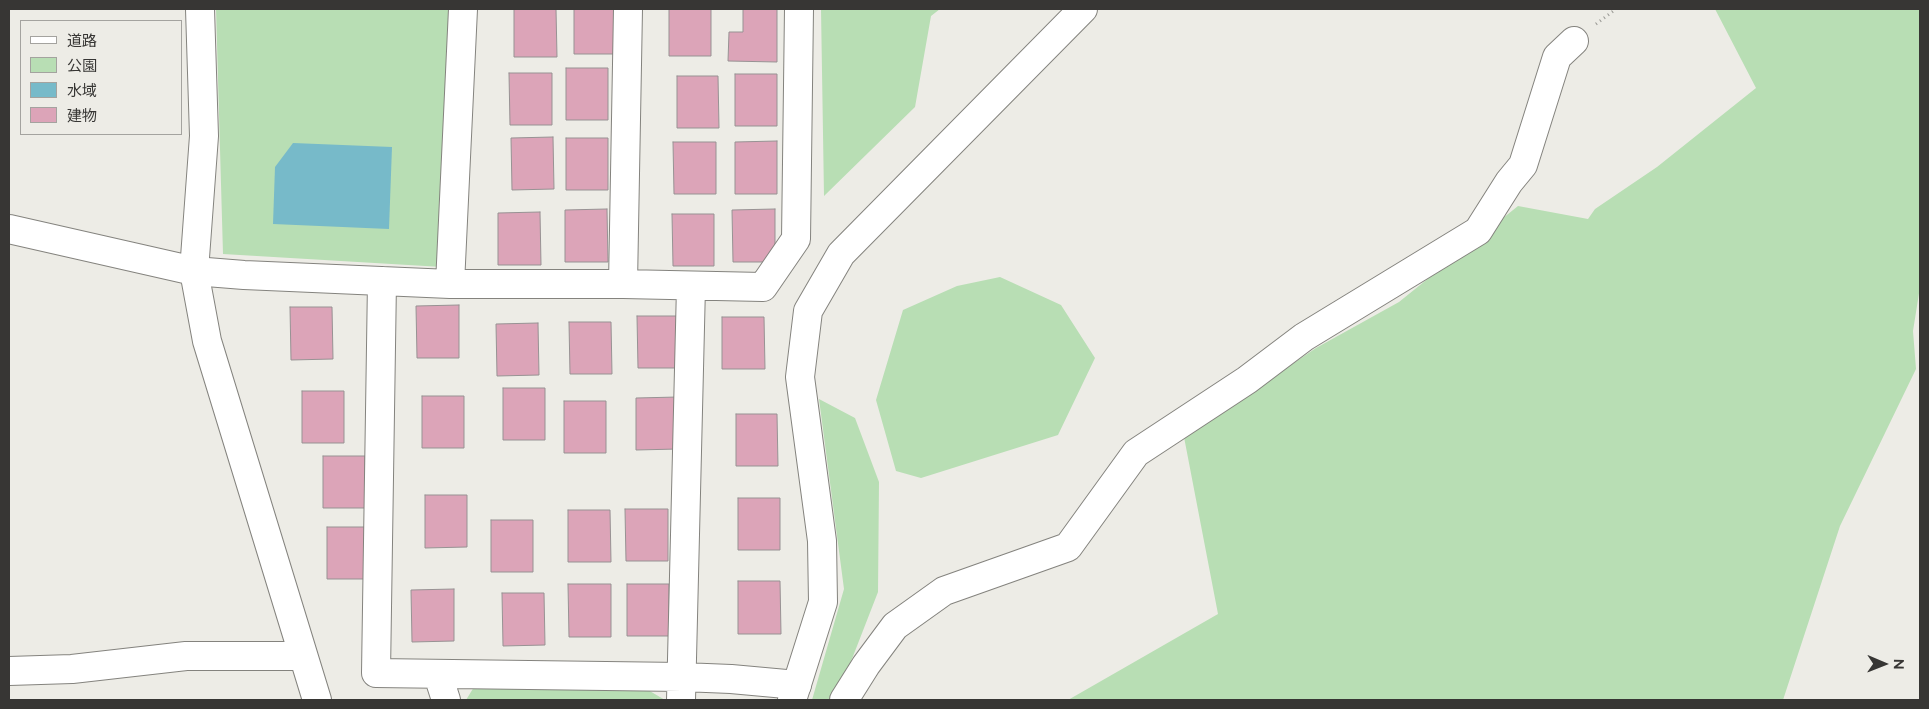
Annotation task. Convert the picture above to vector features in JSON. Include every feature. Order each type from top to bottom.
[{"type":"street","points":[[200,9],[204,136],[194,270],[207,341],[317,700]]},
{"type":"street","points":[[450,284],[464,9]]},
{"type":"street","points":[[623,284],[628,9]]},
{"type":"street","points":[[9,229],[194,270],[244,275],[450,284],[623,284],[763,287],[796,239],[799,9]]},
{"type":"street","points":[[382,281],[376,673],[681,688],[731,678],[794,692],[823,602],[822,541],[800,377],[808,310],[841,254],[1083,9]]},
{"type":"street","points":[[844,700],[866,665],[895,626],[944,590],[1068,547],[1136,453],[1247,380],[1304,337],[1478,231],[1508,182],[1523,165],[1557,58],[1574,41]]},
{"type":"street","points":[[681,688],[691,286]]},
{"type":"street","points":[[9,671],[72,669],[186,656],[302,656]]},
{"type":"street","points":[[438,675],[446,700]]},
{"type":"green space","points":[[216,9],[451,9],[442,267],[223,254]]},
{"type":"green space","points":[[821,9],[940,9],[931,16],[915,107],[824,196]]},
{"type":"green space","points":[[1715,9],[1920,9],[1920,287],[1913,331],[1916,369],[1840,526],[1783,700],[1068,700],[1218,614],[1184,437],[1316,348],[1399,302],[1518,206],[1588,219],[1595,209],[1657,167],[1756,88]]},
{"type":"green space","points":[[1000,277],[1061,305],[1095,358],[1058,435],[921,478],[896,471],[876,400],[903,310],[957,286]]},
{"type":"green space","points":[[819,399],[855,418],[879,482],[878,592],[836,700],[812,700],[844,589]]},
{"type":"green space","points":[[474,687],[648,690],[665,700],[466,700]]},
{"type":"water","points":[[293,143],[392,147],[389,229],[273,224],[275,167]]},
{"type":"building","points":[[514,9],[556,9],[557,57],[514,57]]},
{"type":"building","points":[[574,9],[615,9],[616,54],[574,54]]},
{"type":"building","points":[[669,9],[711,9],[711,56],[669,56]]},
{"type":"building","points":[[743,9],[777,9],[777,62],[728,61],[729,32],[743,32]]},
{"type":"building","points":[[566,68],[608,68],[608,120],[566,120]]},
{"type":"building","points":[[509,73],[552,73],[552,125],[510,125]]},
{"type":"building","points":[[735,74],[777,74],[777,126],[735,126]]},
{"type":"building","points":[[677,76],[718,76],[719,128],[677,128]]},
{"type":"building","points":[[553,137],[554,189],[512,190],[511,138]]},
{"type":"building","points":[[566,138],[608,138],[608,190],[566,190]]},
{"type":"building","points":[[777,141],[777,194],[735,194],[735,142]]},
{"type":"building","points":[[673,142],[716,142],[716,194],[674,194]]},
{"type":"building","points":[[607,209],[608,262],[565,262],[565,210]]},
{"type":"building","points":[[775,209],[775,262],[733,262],[732,210]]},
{"type":"building","points":[[540,212],[541,265],[498,265],[498,213]]},
{"type":"building","points":[[672,214],[714,214],[714,266],[673,266]]},
{"type":"building","points":[[459,305],[459,358],[417,358],[416,306]]},
{"type":"building","points":[[290,307],[332,307],[333,359],[291,360]]},
{"type":"building","points":[[637,316],[680,316],[680,368],[638,368]]},
{"type":"building","points":[[722,317],[764,317],[765,369],[722,369]]},
{"type":"building","points":[[569,322],[611,322],[612,374],[570,374]]},
{"type":"building","points":[[538,323],[539,375],[497,376],[496,324]]},
{"type":"building","points":[[503,388],[545,388],[545,440],[503,440]]},
{"type":"building","points":[[302,391],[344,391],[344,443],[302,443]]},
{"type":"building","points":[[422,396],[464,396],[464,448],[422,448]]},
{"type":"building","points":[[678,397],[678,449],[636,450],[636,398]]},
{"type":"building","points":[[564,401],[606,401],[606,453],[564,453]]},
{"type":"building","points":[[736,414],[777,414],[778,466],[736,466]]},
{"type":"building","points":[[323,456],[365,456],[365,508],[323,508]]},
{"type":"building","points":[[425,495],[467,495],[467,547],[425,548]]},
{"type":"building","points":[[738,498],[780,498],[780,550],[738,550]]},
{"type":"building","points":[[625,509],[668,509],[668,561],[626,561]]},
{"type":"building","points":[[568,510],[610,510],[611,562],[568,562]]},
{"type":"building","points":[[491,520],[533,520],[533,572],[491,572]]},
{"type":"building","points":[[327,527],[369,527],[370,579],[327,579]]},
{"type":"building","points":[[738,581],[780,581],[781,634],[738,634]]},
{"type":"building","points":[[568,584],[611,584],[611,637],[569,637]]},
{"type":"building","points":[[627,584],[669,584],[669,636],[627,636]]},
{"type":"building","points":[[454,589],[454,641],[412,642],[411,590]]},
{"type":"building","points":[[502,593],[544,593],[545,645],[503,646]]}]
